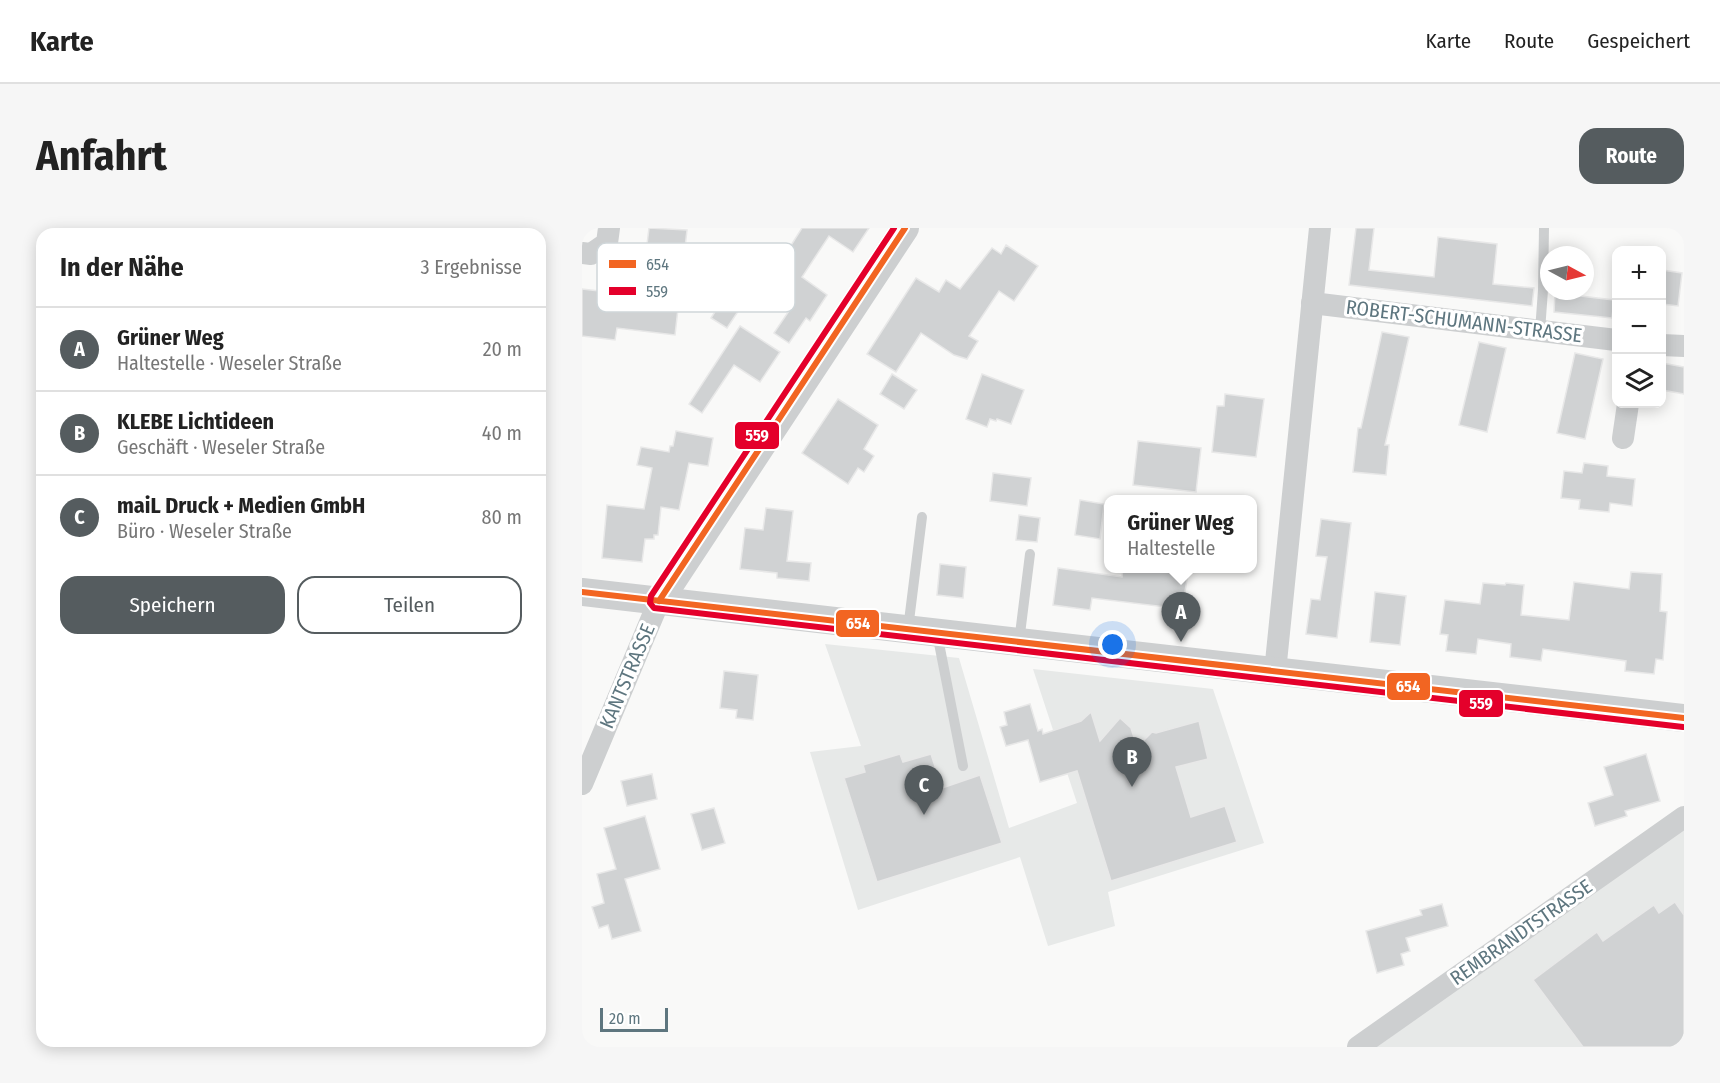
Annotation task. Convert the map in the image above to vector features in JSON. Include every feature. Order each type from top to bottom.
[{"type":"street","points":[[607,243],[609,228]]},
{"type":"street","points":[[659,601],[905,228]]},
{"type":"street","points":[[1275,672],[1320,228]]},
{"type":"street","points":[[582,253],[591,254],[597,250]]},
{"type":"street","name":"ROBERT-SCHUMANN-STRASSE","points":[[1312,303],[1612,339]]},
{"type":"street","points":[[1666,345],[1684,346]]},
{"type":"street","points":[[1623,438],[1627,408]]},
{"type":"street","points":[[582,592],[1684,718]]},
{"type":"street","name":"KANTSTRASSE","points":[[582,784],[659,601]]},
{"type":"street","name":"REMBRANDTSTRASSE","points":[[1358,1047],[1684,817]]},
{"type":"lane","points":[[1540,331],[1544,228]]},
{"type":"lane","points":[[908,630],[922,517]]},
{"type":"lane","points":[[1019,642],[1030,554]]},
{"type":"lane","points":[[937,633],[963,766]]},
{"type":"shaded area","points":[[825,644],[959,658],[1009,828],[1077,803],[1033,669],[1213,689],[1264,843],[1108,892],[1115,926],[1048,946],[1020,857],[858,910],[810,752],[861,746]]},
{"type":"shaded area","points":[[1684,822],[1684,1047],[1377,1047]]},
{"type":"building","points":[[649,228],[687,230],[686,243],[647,243]]},
{"type":"building","points":[[802,228],[869,228],[853,252],[829,236],[802,277],[827,295],[810,321],[806,318],[789,343],[774,333],[788,312],[795,312],[795,243],[792,243]]},
{"type":"building","points":[[1356,228],[1374,228],[1369,270],[1434,277],[1438,237],[1497,244],[1493,284],[1534,288],[1532,306],[1349,285]]},
{"type":"building","points":[[1006,245],[1038,266],[1014,301],[999,291],[969,336],[978,341],[967,359],[954,355],[921,333],[896,372],[867,354],[916,278],[939,292],[946,280],[960,289],[992,248],[1001,254]]},
{"type":"building","points":[[1666,271],[1682,273],[1678,306],[1666,304]]},
{"type":"building","points":[[582,289],[597,291],[597,312],[678,312],[675,335],[617,328],[615,340],[582,336]]},
{"type":"building","points":[[1594,298],[1612,300],[1612,318],[1554,312],[1555,300],[1594,300]]},
{"type":"building","points":[[715,312],[738,312],[727,328],[711,318]]},
{"type":"building","points":[[740,326],[780,352],[760,382],[734,365],[702,413],[689,404]]},
{"type":"building","points":[[1382,332],[1409,337],[1385,445],[1389,445],[1386,475],[1353,472],[1358,428],[1361,428]]},
{"type":"building","points":[[1479,342],[1506,348],[1487,432],[1459,425]]},
{"type":"building","points":[[1575,353],[1603,359],[1585,439],[1557,433]]},
{"type":"building","points":[[1666,364],[1684,367],[1684,394],[1666,391]]},
{"type":"building","points":[[892,374],[917,390],[904,409],[880,394]]},
{"type":"building","points":[[982,374],[1024,390],[1011,424],[990,419],[987,427],[966,419]]},
{"type":"building","points":[[1225,394],[1264,399],[1256,457],[1212,452],[1217,406],[1224,406]]},
{"type":"building","points":[[838,399],[878,425],[864,449],[874,456],[864,472],[858,468],[848,484],[802,453]]},
{"type":"building","points":[[676,431],[713,438],[708,466],[689,463],[679,510],[661,507],[658,535],[654,535],[654,539],[645,539],[642,562],[602,558],[607,505],[644,509],[652,468],[637,465],[641,447],[669,452],[670,446],[673,446]]},
{"type":"building","points":[[1138,441],[1201,448],[1196,492],[1133,485]]},
{"type":"building","points":[[1584,463],[1608,466],[1607,476],[1635,479],[1632,506],[1610,503],[1609,512],[1579,509],[1580,500],[1561,498],[1564,471],[1582,473]]},
{"type":"building","points":[[993,473],[1031,478],[1027,506],[990,501]]},
{"type":"building","points":[[1080,500],[1104,504],[1100,539],[1075,535]]},
{"type":"building","points":[[766,508],[793,511],[787,561],[811,563],[809,581],[777,578],[777,573],[740,569],[745,528],[763,530]]},
{"type":"building","points":[[1019,515],[1040,518],[1037,542],[1016,540]]},
{"type":"building","points":[[1321,519],[1351,523],[1337,638],[1306,634],[1311,599],[1320,600],[1327,557],[1316,556]]},
{"type":"building","points":[[940,564],[966,567],[963,598],[937,595]]},
{"type":"building","points":[[1058,568],[1122,577],[1122,573],[1188,573],[1182,609],[1092,598],[1090,610],[1053,605]]},
{"type":"building","points":[[1631,572],[1662,574],[1660,611],[1667,612],[1663,660],[1656,659],[1654,674],[1625,671],[1626,661],[1543,649],[1541,661],[1510,657],[1511,644],[1478,639],[1476,654],[1446,651],[1448,635],[1440,634],[1445,600],[1480,604],[1483,583],[1524,585],[1521,615],[1569,620],[1574,582],[1629,589]]},
{"type":"building","points":[[1375,592],[1406,596],[1400,645],[1370,642]]},
{"type":"building","points":[[724,671],[758,675],[753,720],[736,718],[737,710],[720,708]]},
{"type":"building","points":[[1030,704],[1038,731],[1042,729],[1043,734],[1081,721],[1091,712],[1100,741],[1120,718],[1131,728],[1137,747],[1152,732],[1156,733],[1199,721],[1208,759],[1176,767],[1191,817],[1225,806],[1237,842],[1111,881],[1077,771],[1040,782],[1028,740],[1006,746],[1000,727],[1007,725],[1004,712]]},
{"type":"building","points":[[900,754],[903,762],[931,754],[942,788],[980,775],[1002,843],[877,882],[844,778],[865,772],[863,765]]},
{"type":"building","points":[[1646,754],[1660,801],[1625,811],[1627,816],[1595,826],[1588,803],[1613,795],[1604,767]]},
{"type":"building","points":[[652,774],[657,799],[627,806],[621,781]]},
{"type":"building","points":[[714,808],[725,843],[702,850],[691,814]]},
{"type":"building","points":[[645,816],[660,869],[625,879],[641,931],[612,939],[608,925],[599,928],[592,907],[604,903],[597,874],[616,869],[604,828]]},
{"type":"building","points":[[1675,902],[1684,915],[1684,1047],[1583,1047],[1533,980],[1597,932],[1603,941],[1654,905],[1659,913]]},
{"type":"building","points":[[1442,904],[1448,926],[1406,938],[1410,951],[1401,954],[1404,965],[1377,973],[1366,931],[1422,915],[1420,910]]},
{"type":"transit line","name":"559","points":[[894,228],[651,596],[650,603],[654,608],[1683,727]]},
{"type":"transit line","name":"654","points":[[659,601],[905,228]]},
{"type":"transit line","name":"654","points":[[582,592],[1684,718]]},
{"type":"place","name":"Grüner Weg","points":[[1181,642]]},
{"type":"place","name":"KLEBE Lichtideen","points":[[1132,787]]},
{"type":"place","name":"maiL Druck + Medien GmbH","points":[[924,815]]}]
